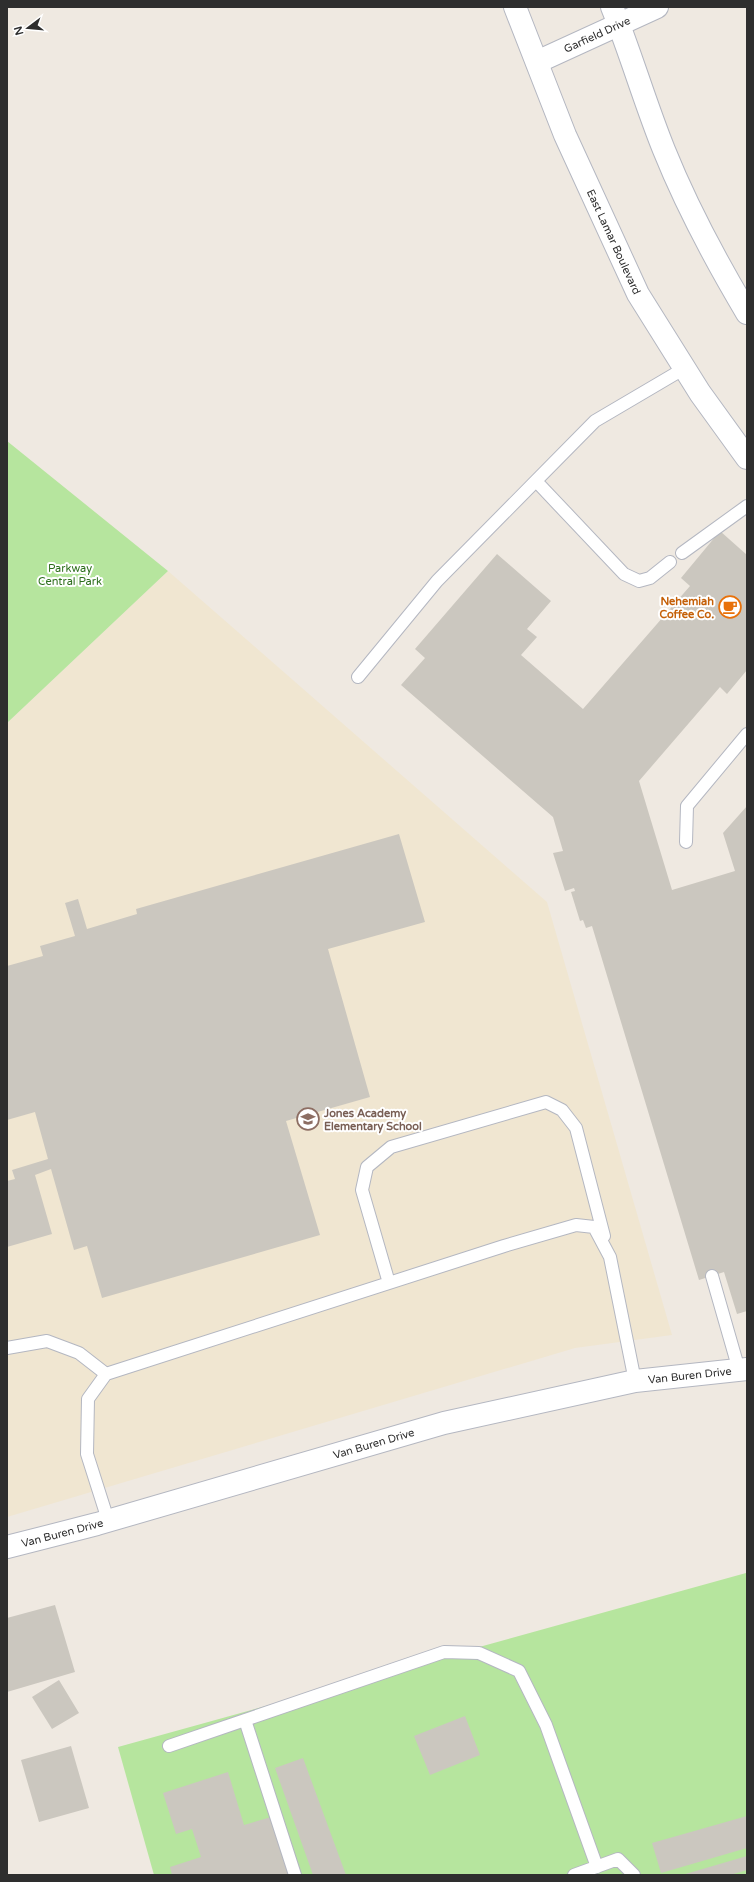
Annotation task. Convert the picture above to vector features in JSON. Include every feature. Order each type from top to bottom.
[{"type":"street","name":"East Lamar Boulevard","points":[[515,7],[565,135],[638,294],[700,393],[747,458]]},
{"type":"street","name":"Garfield Drive","points":[[537,62],[615,16],[658,7]]},
{"type":"street","points":[[615,16],[664,150],[696,221],[724,275],[747,313]]},
{"type":"street","name":"Van Buren Drive","points":[[7,1547],[108,1520],[444,1423],[635,1382],[743,1369]]},
{"type":"lane","points":[[358,677],[437,581],[595,421],[685,368]]},
{"type":"lane","points":[[536,482],[624,574],[639,581],[650,578],[670,562]]},
{"type":"lane","points":[[682,552],[747,506]]},
{"type":"lane","points":[[686,842],[687,806],[747,734]]},
{"type":"lane","points":[[389,1283],[362,1190],[367,1167],[391,1147],[546,1102],[562,1110],[576,1128],[608,1254],[635,1382]]},
{"type":"lane","points":[[108,1520],[87,1454],[88,1399],[106,1374],[504,1246],[576,1225],[594,1227],[608,1254]]},
{"type":"lane","points":[[712,1276],[743,1369]]},
{"type":"lane","points":[[7,1348],[48,1341],[79,1353],[106,1374]]},
{"type":"lane","points":[[169,1746],[444,1652],[479,1653],[519,1671],[546,1725],[597,1867]]},
{"type":"lane","points":[[245,1720],[295,1875]]},
{"type":"lane","points":[[574,1875],[618,1859],[634,1875]]},
{"type":"shaded area","name":"Jones Academy Elementary School","points":[[168,571],[547,902],[672,1335],[575,1348],[7,1517],[7,723]]},
{"type":"green space","name":"Parkway Central Park","points":[[7,441],[168,571],[7,723]]},
{"type":"green space","points":[[746,1573],[747,1875],[154,1875],[118,1747]]},
{"type":"building","points":[[720,531],[747,555],[747,670],[727,694],[720,687],[639,781],[672,890],[735,871],[723,833],[747,806],[747,1311],[737,1314],[724,1272],[699,1280],[592,926],[586,928],[583,920],[580,921],[571,892],[575,891],[574,888],[565,891],[553,853],[563,851],[553,817],[401,685],[425,658],[415,649],[497,554],[551,601],[527,629],[537,637],[521,655],[583,709],[690,586],[681,578]]},
{"type":"building","points":[[399,834],[425,922],[328,949],[370,1097],[286,1121],[320,1235],[102,1298],[87,1246],[74,1250],[51,1169],[35,1175],[52,1234],[7,1247],[7,1181],[15,1179],[12,1170],[48,1159],[35,1112],[7,1120],[7,966],[43,956],[40,946],[75,936],[65,903],[78,899],[87,929],[137,914],[136,909]]},
{"type":"building","points":[[55,1605],[75,1672],[7,1692],[7,1618]]},
{"type":"building","points":[[59,1680],[79,1713],[52,1729],[32,1697]]},
{"type":"building","points":[[465,1716],[480,1755],[430,1775],[414,1736]]},
{"type":"building","points":[[71,1746],[89,1808],[39,1822],[21,1760]]},
{"type":"building","points":[[303,1758],[346,1875],[313,1875],[275,1768]]},
{"type":"building","points":[[228,1772],[244,1825],[271,1817],[289,1875],[172,1875],[170,1867],[201,1857],[192,1829],[176,1834],[163,1793]]},
{"type":"building","points":[[747,1816],[747,1848],[661,1873],[652,1843]]},
{"type":"building","points":[[747,1856],[747,1870],[730,1875],[682,1875]]},
{"type":"place","name":"Nehemiah Coffee Co.","points":[[730,607]]},
{"type":"place","name":"Jones Academy Elementary School","points":[[308,1119]]}]
